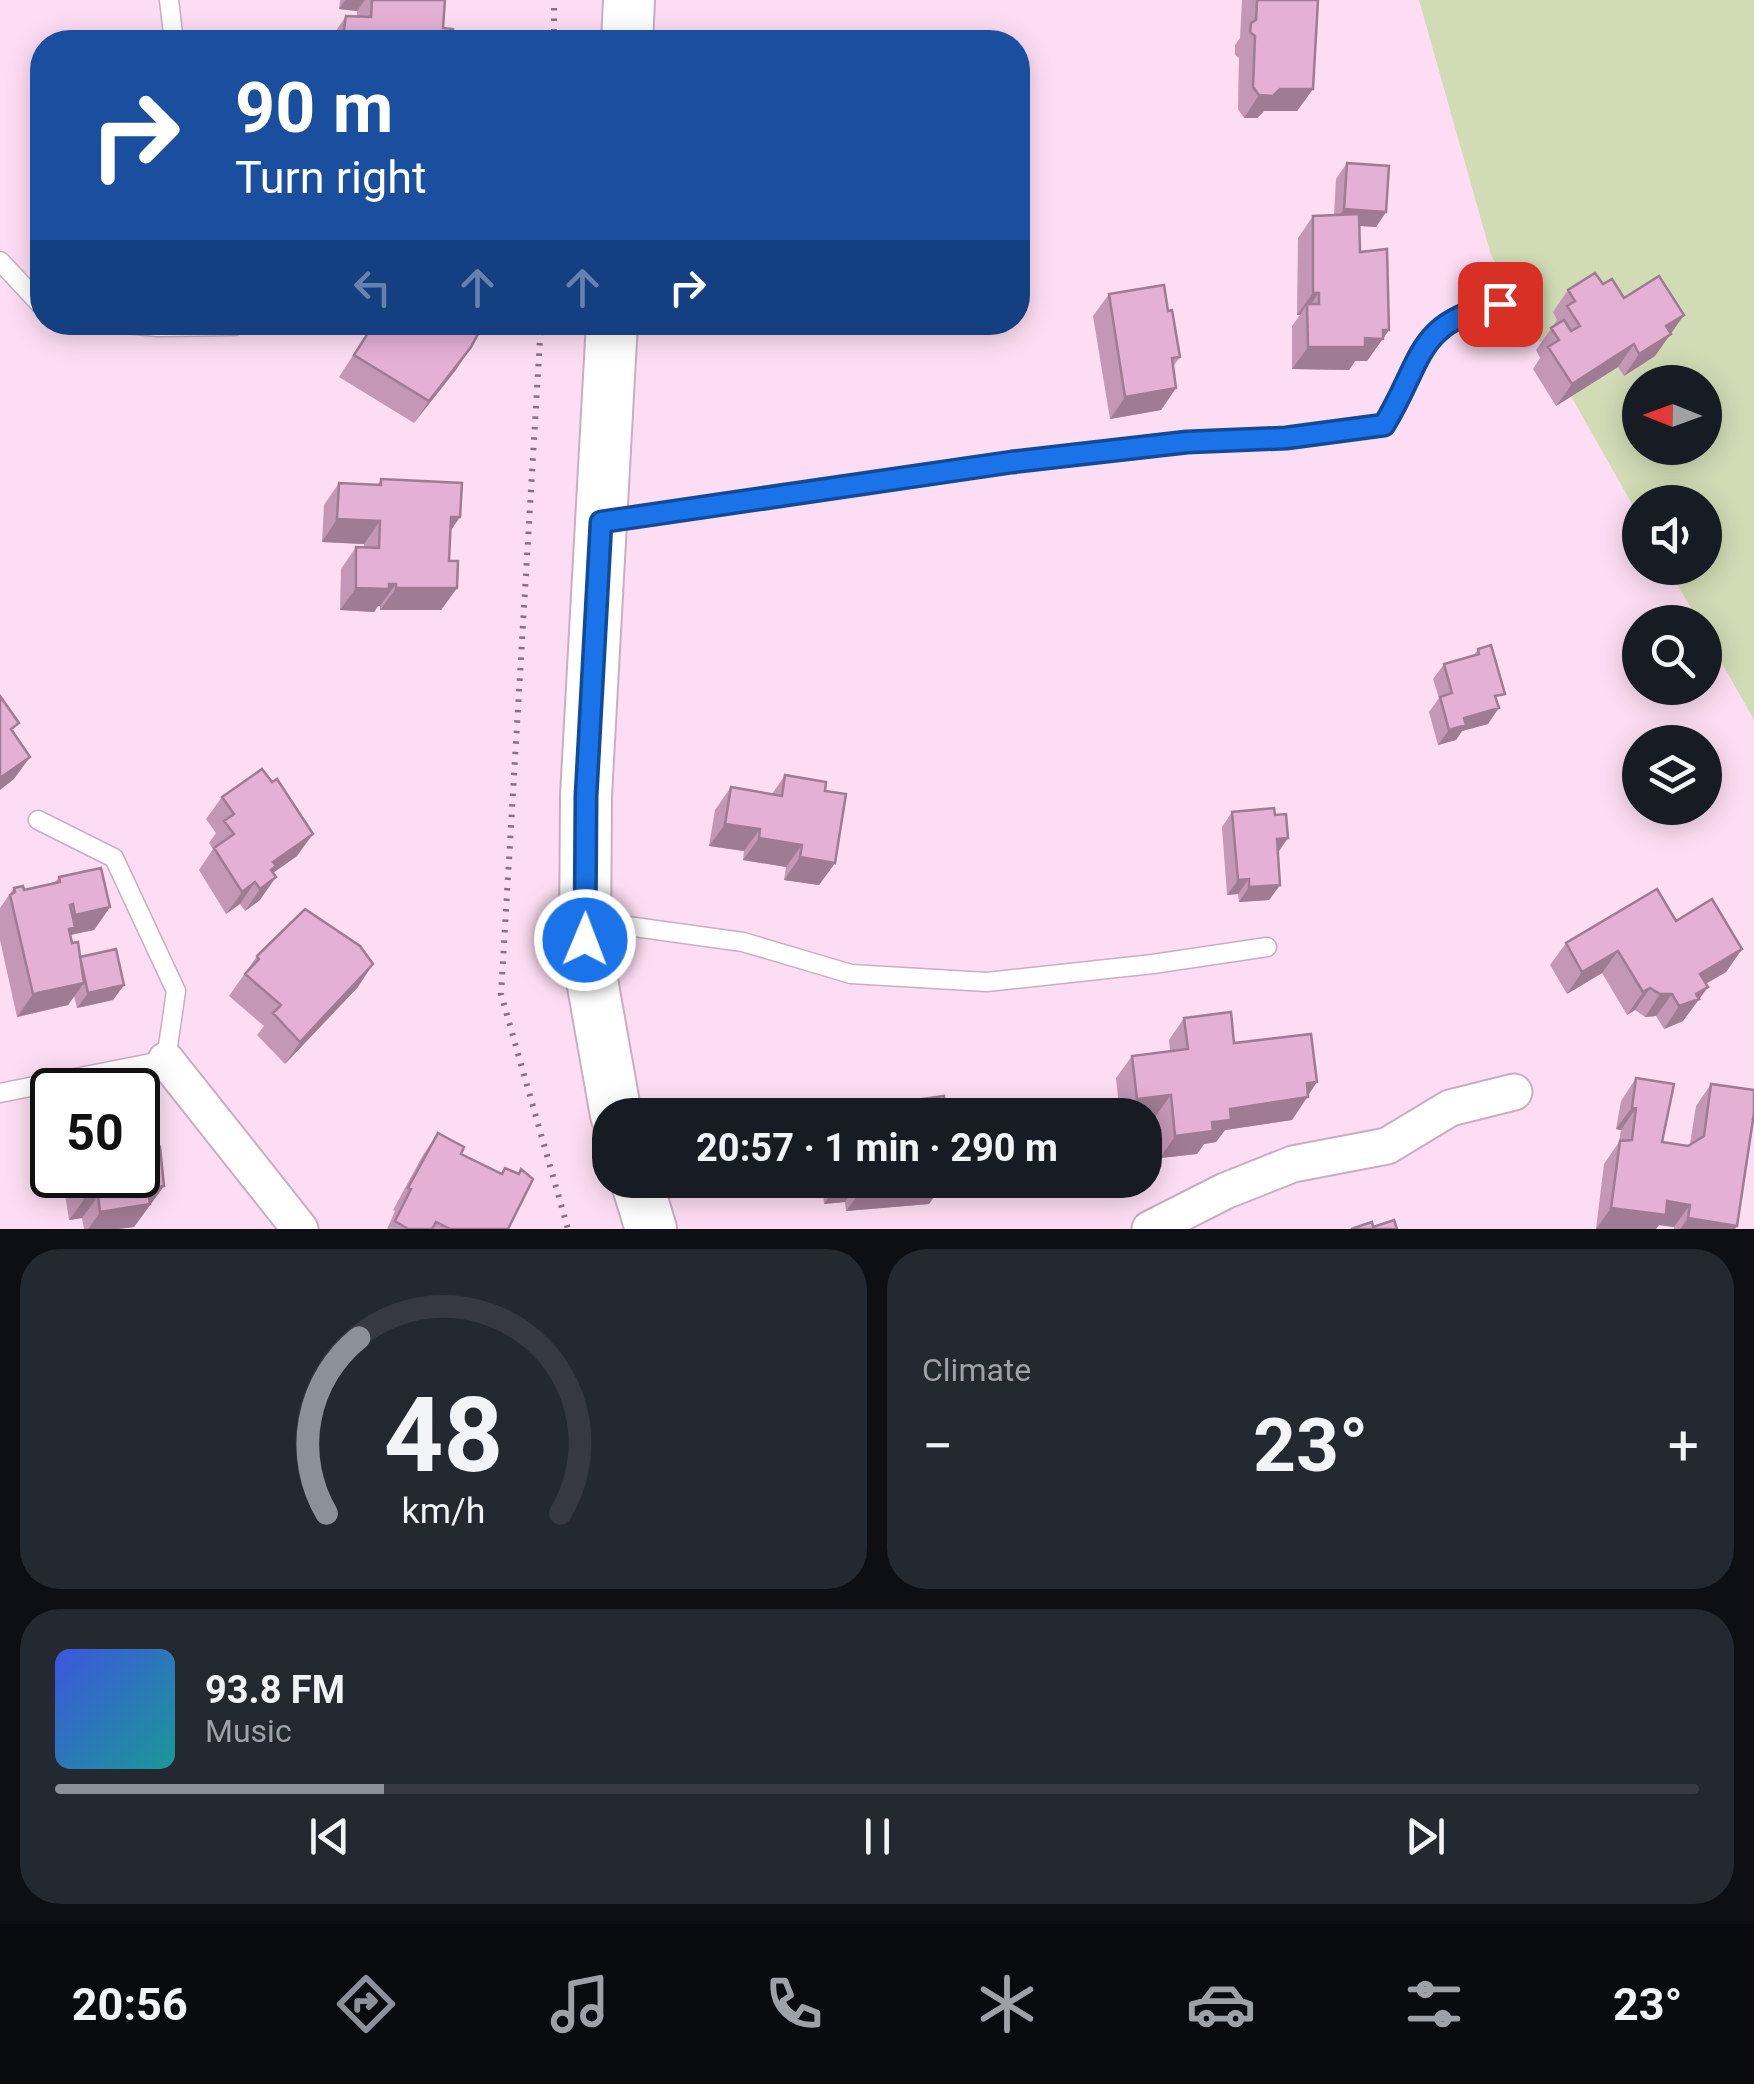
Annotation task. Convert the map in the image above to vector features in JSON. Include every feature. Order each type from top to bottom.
[{"type":"main road","points":[[627,30],[629,0]]},
{"type":"main road","points":[[611,335],[586,796],[585,940],[613,1098]]},
{"type":"main road","points":[[642,1198],[651,1229]]},
{"type":"street","points":[[166,1060],[300,1229]]},
{"type":"street","points":[[1150,1229],[1225,1191],[1293,1164],[1387,1146],[1450,1108],[1514,1092]]},
{"type":"lane","points":[[169,0],[173,30]]},
{"type":"lane","points":[[0,261],[30,293]]},
{"type":"lane","points":[[601,522],[1012,462],[1187,442],[1286,438],[1384,425],[1424,346],[1448,322],[1477,309],[1524,299]]},
{"type":"lane","points":[[0,1093],[166,1060],[176,991],[114,858],[38,820]]},
{"type":"lane","points":[[585,920],[743,942],[851,974],[987,982],[1153,964],[1267,946]]},
{"type":"path","points":[[554,0],[554,30]]},
{"type":"path","points":[[540,335],[501,994],[568,1229]]},
{"type":"green space","points":[[1419,0],[1754,0],[1754,720],[1722,663],[1722,605],[1689,605],[1678,585],[1722,585],[1722,485],[1622,486],[1491,255]]},
{"type":"building","points":[[372,0],[445,0],[443,28],[453,30],[344,30],[346,16],[371,17]]},
{"type":"building","points":[[1257,0],[1318,0],[1313,89],[1280,89],[1273,96],[1259,95],[1253,87],[1255,36],[1250,32],[1251,23],[1256,20]]},
{"type":"building","points":[[1347,163],[1389,166],[1386,212],[1344,209]]},
{"type":"building","points":[[1359,214],[1360,252],[1387,249],[1389,330],[1383,330],[1383,339],[1365,338],[1365,347],[1308,347],[1307,304],[1319,304],[1319,293],[1313,293],[1313,216]]},
{"type":"building","points":[[1595,273],[1603,284],[1612,279],[1624,298],[1659,276],[1684,315],[1666,326],[1671,334],[1639,354],[1634,344],[1572,384],[1548,347],[1559,340],[1551,328],[1564,320],[1571,331],[1580,326],[1567,306],[1575,301],[1568,290]]},
{"type":"building","points":[[1164,285],[1180,357],[1172,358],[1176,388],[1125,397],[1109,294]]},
{"type":"building","points":[[367,335],[477,335],[429,401],[354,355]]},
{"type":"building","points":[[381,479],[462,483],[460,517],[451,517],[449,561],[458,561],[457,588],[396,588],[396,584],[389,584],[389,589],[356,588],[356,547],[379,548],[380,521],[337,519],[339,483],[381,485]]},
{"type":"building","points":[[1491,645],[1505,694],[1495,696],[1499,708],[1464,718],[1466,725],[1449,730],[1440,697],[1452,693],[1444,664],[1479,654],[1478,649]]},
{"type":"building","points":[[0,696],[19,723],[11,729],[30,757],[0,778]]},
{"type":"building","points":[[262,769],[272,782],[277,779],[313,834],[273,862],[276,866],[271,870],[276,877],[260,889],[255,882],[242,892],[214,848],[234,834],[224,821],[234,814],[222,797]]},
{"type":"building","points":[[785,775],[826,782],[825,791],[846,794],[835,863],[800,857],[802,845],[759,838],[760,829],[725,824],[731,787],[782,796]]},
{"type":"building","points":[[1274,808],[1275,815],[1286,814],[1288,838],[1277,839],[1280,885],[1249,887],[1249,879],[1238,880],[1232,812]]},
{"type":"building","points":[[101,868],[110,907],[75,915],[73,904],[70,905],[75,927],[69,929],[72,943],[78,942],[84,983],[33,994],[10,895],[14,888],[23,886],[24,890],[60,882],[59,877]]},
{"type":"building","points":[[1657,889],[1676,921],[1712,899],[1742,949],[1700,974],[1708,987],[1696,994],[1699,999],[1679,1006],[1672,994],[1660,994],[1650,988],[1643,992],[1618,951],[1582,972],[1566,943]]},
{"type":"building","points":[[305,909],[360,946],[373,964],[300,1042],[273,1013],[281,1005],[245,974],[259,959],[257,956]]},
{"type":"building","points":[[116,949],[124,985],[88,993],[80,957]]},
{"type":"building","points":[[1231,1012],[1234,1043],[1311,1034],[1317,1082],[1307,1083],[1308,1097],[1230,1109],[1231,1120],[1212,1122],[1213,1131],[1175,1136],[1171,1095],[1137,1098],[1132,1056],[1188,1049],[1184,1018]]},
{"type":"building","points":[[1636,1078],[1674,1084],[1662,1142],[1688,1146],[1704,1136],[1711,1084],[1754,1090],[1737,1226],[1688,1218],[1690,1205],[1667,1201],[1666,1215],[1611,1208],[1620,1141],[1632,1140]]},
{"type":"building","points":[[438,1133],[464,1147],[461,1154],[502,1174],[505,1168],[519,1174],[521,1169],[533,1179],[508,1229],[450,1229],[436,1222],[432,1229],[408,1229],[395,1221]]},
{"type":"building","points":[[160,1147],[164,1186],[160,1187]]},
{"type":"building","points":[[98,1198],[149,1198],[150,1204],[100,1212]]},
{"type":"building","points":[[1394,1220],[1397,1229],[1351,1229],[1372,1222],[1373,1227]]},
{"type":"route","points":[[585,940],[586,796],[601,522],[1012,462],[1187,442],[1286,438],[1384,425],[1424,346],[1448,322],[1500,304]]}]
